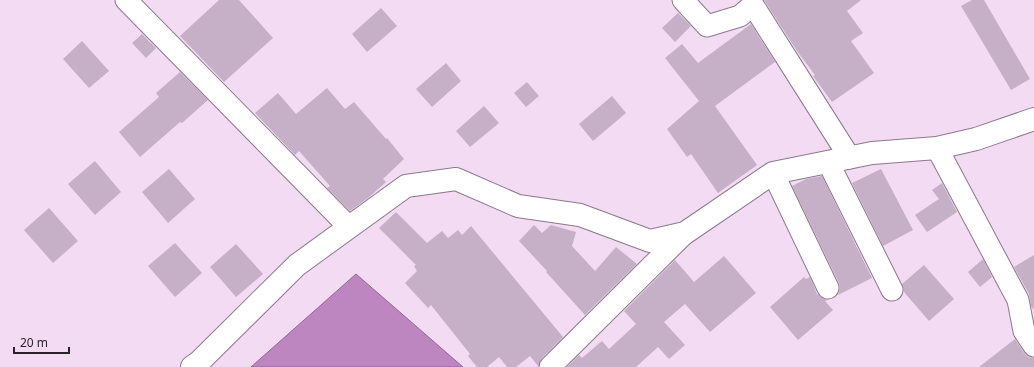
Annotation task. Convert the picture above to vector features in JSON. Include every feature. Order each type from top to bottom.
[{"type":"street","points":[[126,0],[349,227]]},
{"type":"street","points":[[683,0],[707,26],[740,16],[754,3],[850,158]]},
{"type":"street","points":[[550,367],[685,234],[773,173],[872,153],[937,148],[976,139],[1034,119]]},
{"type":"street","points":[[937,148],[1018,300],[1024,331],[1034,346]]},
{"type":"street","points":[[828,162],[892,290]]},
{"type":"street","points":[[773,173],[828,288]]},
{"type":"street","points":[[192,367],[199,362],[297,265],[406,186],[456,178],[518,206],[580,215],[650,241],[685,234]]},
{"type":"shaded area","points":[[356,274],[463,367],[251,367]]},
{"type":"building","points":[[219,0],[239,0],[273,38],[224,82],[180,36]]},
{"type":"building","points":[[764,0],[861,0],[847,11],[863,33],[851,41],[874,73],[832,102],[813,76],[815,75],[797,51]]},
{"type":"building","points":[[972,0],[984,0],[1030,79],[1011,90],[961,6]]},
{"type":"building","points":[[381,8],[397,26],[367,52],[352,34]]},
{"type":"building","points":[[678,13],[691,26],[675,42],[662,28]]},
{"type":"building","points":[[751,24],[775,62],[715,106],[757,165],[718,193],[691,154],[687,157],[667,129],[699,101],[665,58],[682,44],[698,63]]},
{"type":"building","points":[[142,34],[156,48],[146,58],[132,43]]},
{"type":"building","points":[[82,41],[109,71],[89,88],[63,59]]},
{"type":"building","points":[[446,63],[461,81],[432,107],[416,89]]},
{"type":"building","points":[[180,72],[208,100],[140,157],[119,132],[159,97],[156,93]]},
{"type":"building","points":[[527,82],[539,96],[526,107],[514,93]]},
{"type":"building","points":[[327,88],[345,109],[354,102],[404,159],[383,179],[386,182],[350,211],[327,188],[330,186],[299,151],[295,155],[255,113],[278,93],[296,114]]},
{"type":"building","points":[[612,96],[626,113],[593,141],[579,124]]},
{"type":"building","points":[[484,106],[499,123],[470,147],[456,131]]},
{"type":"building","points":[[95,161],[121,192],[95,215],[68,184]]},
{"type":"building","points":[[169,169],[195,199],[168,223],[142,192]]},
{"type":"building","points":[[881,169],[913,230],[883,246],[852,183]]},
{"type":"building","points":[[822,176],[872,278],[838,295],[840,289],[839,283],[792,186],[806,179]]},
{"type":"building","points":[[942,183],[957,212],[927,232],[915,215],[939,199],[932,190]]},
{"type":"building","points":[[49,208],[78,241],[53,263],[24,230]]},
{"type":"building","points":[[396,212],[427,243],[442,231],[448,238],[458,230],[462,235],[471,226],[563,337],[542,358],[538,366],[530,356],[516,367],[507,367],[499,357],[487,367],[477,367],[468,356],[470,354],[431,305],[428,308],[405,283],[417,271],[414,266],[416,265],[379,228]]},
{"type":"building","points":[[534,225],[542,233],[551,225],[576,232],[572,246],[595,271],[616,247],[637,264],[585,315],[519,241]]},
{"type":"building","points":[[175,243],[202,273],[175,297],[148,266]]},
{"type":"building","points":[[236,244],[263,274],[236,297],[210,267]]},
{"type":"building","points":[[1034,255],[1034,310],[1031,306],[1029,294],[1014,267]]},
{"type":"building","points":[[724,256],[756,293],[710,332],[685,304],[664,322],[685,345],[669,359],[658,347],[636,367],[567,367],[579,355],[582,358],[602,341],[609,349],[636,324],[624,311],[675,260],[694,282]]},
{"type":"building","points":[[983,259],[992,277],[980,287],[968,272]]},
{"type":"building","points":[[924,265],[954,299],[929,321],[904,292],[902,284]]},
{"type":"building","points":[[804,277],[806,279],[810,277],[817,294],[828,300],[825,301],[833,310],[798,340],[770,307]]},
{"type":"building","points":[[1015,339],[1028,357],[1034,358],[1034,367],[979,367]]}]
